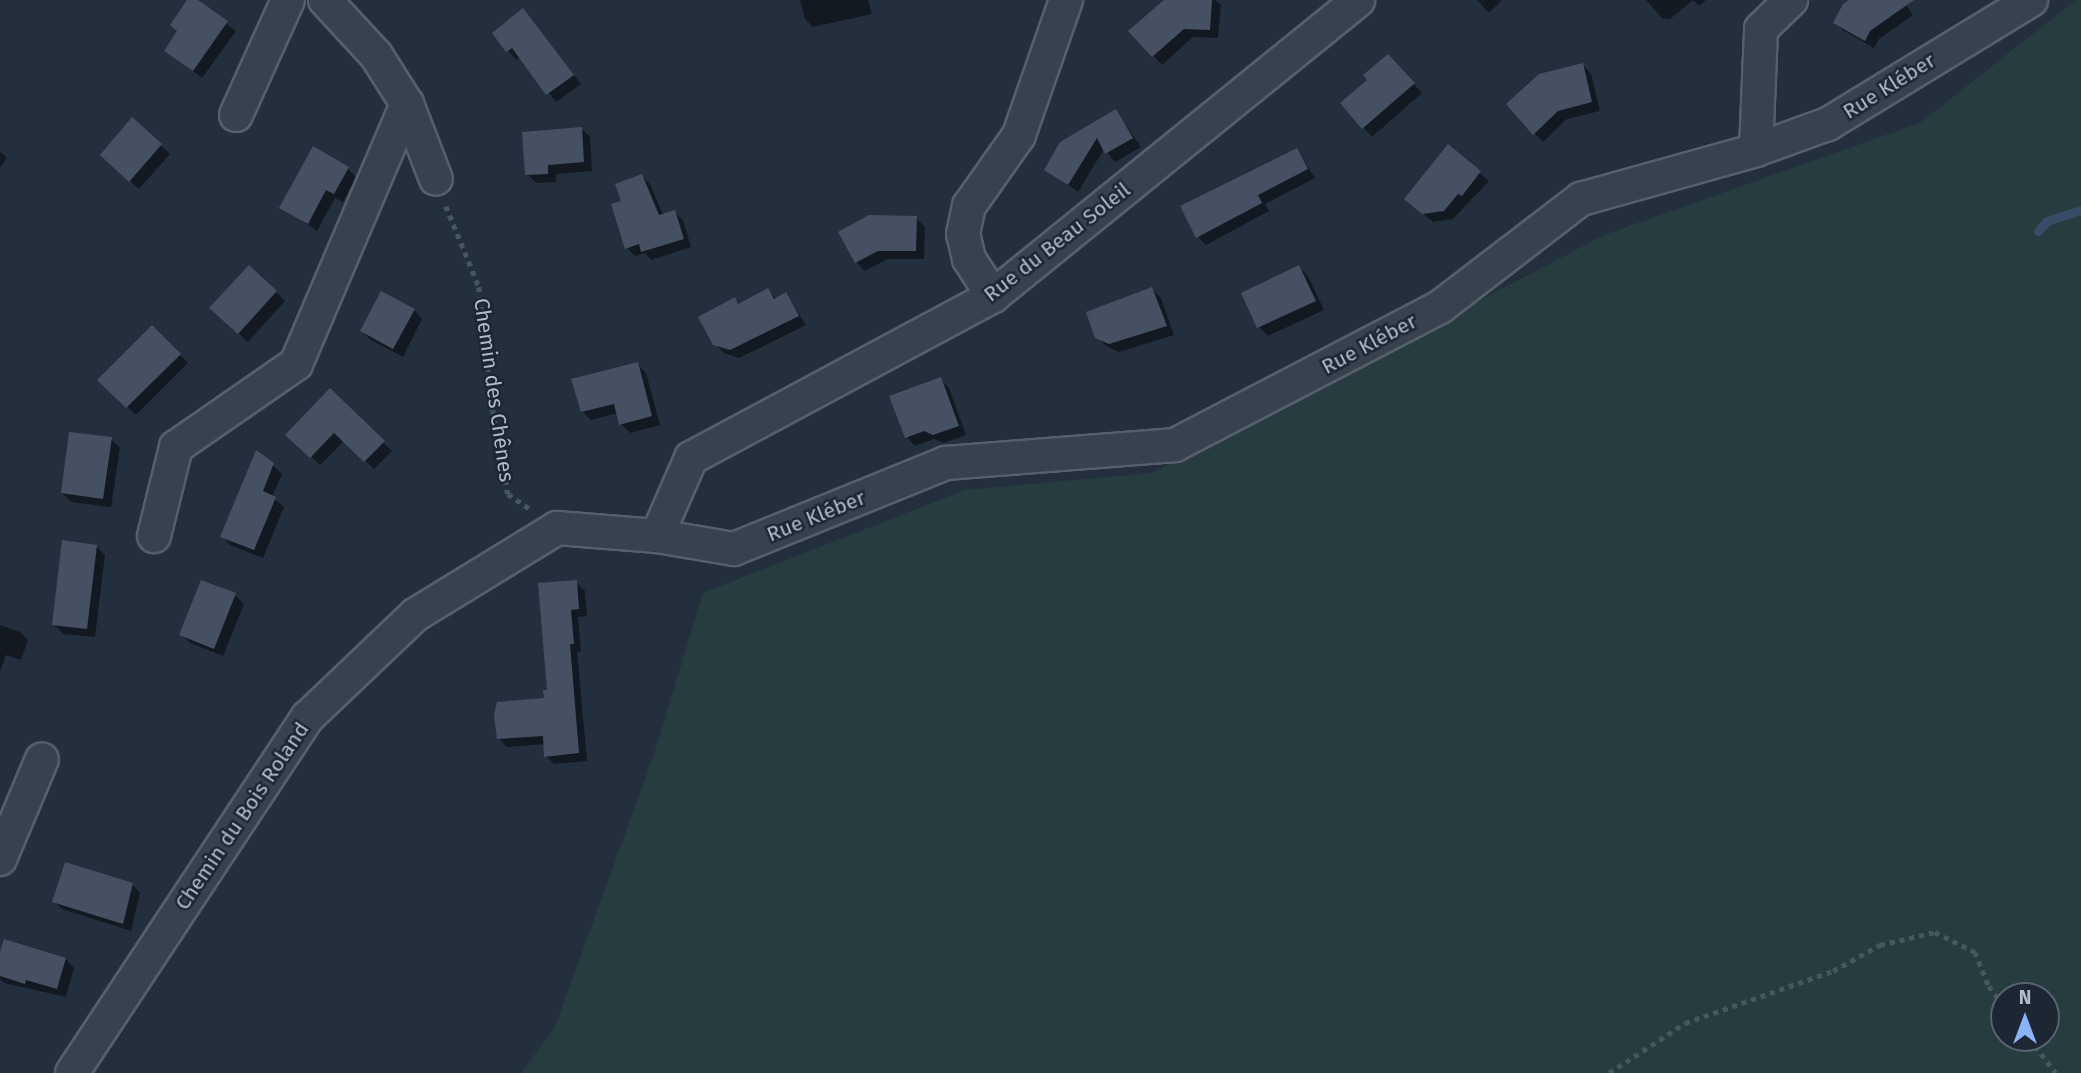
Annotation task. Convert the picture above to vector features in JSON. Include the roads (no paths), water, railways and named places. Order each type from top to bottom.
[{"type":"street","points":[[236,115],[288,0]]},
{"type":"street","points":[[325,0],[376,55],[407,104],[436,179]]},
{"type":"street","points":[[993,296],[969,259],[963,234],[969,206],[1019,135],[1066,0]]},
{"type":"street","name":"Rue du Beau Soleil","points":[[657,536],[691,458],[993,296],[1358,0]]},
{"type":"street","points":[[1756,150],[1761,29],[1791,0]]},
{"type":"street","name":"Rue Kléber","points":[[657,536],[734,549],[946,463],[1175,445],[1440,307],[1581,199],[1756,150],[1828,124],[2031,0]]},
{"type":"street","points":[[155,536],[176,447],[296,364],[407,104]]},
{"type":"street","name":"Chemin du Bois Roland","points":[[72,1073],[307,717],[415,615],[557,528],[657,536]]},
{"type":"street","points":[[0,859],[43,759]]},
{"type":"waterway","points":[[2038,231],[2047,221],[2081,210]]}]
